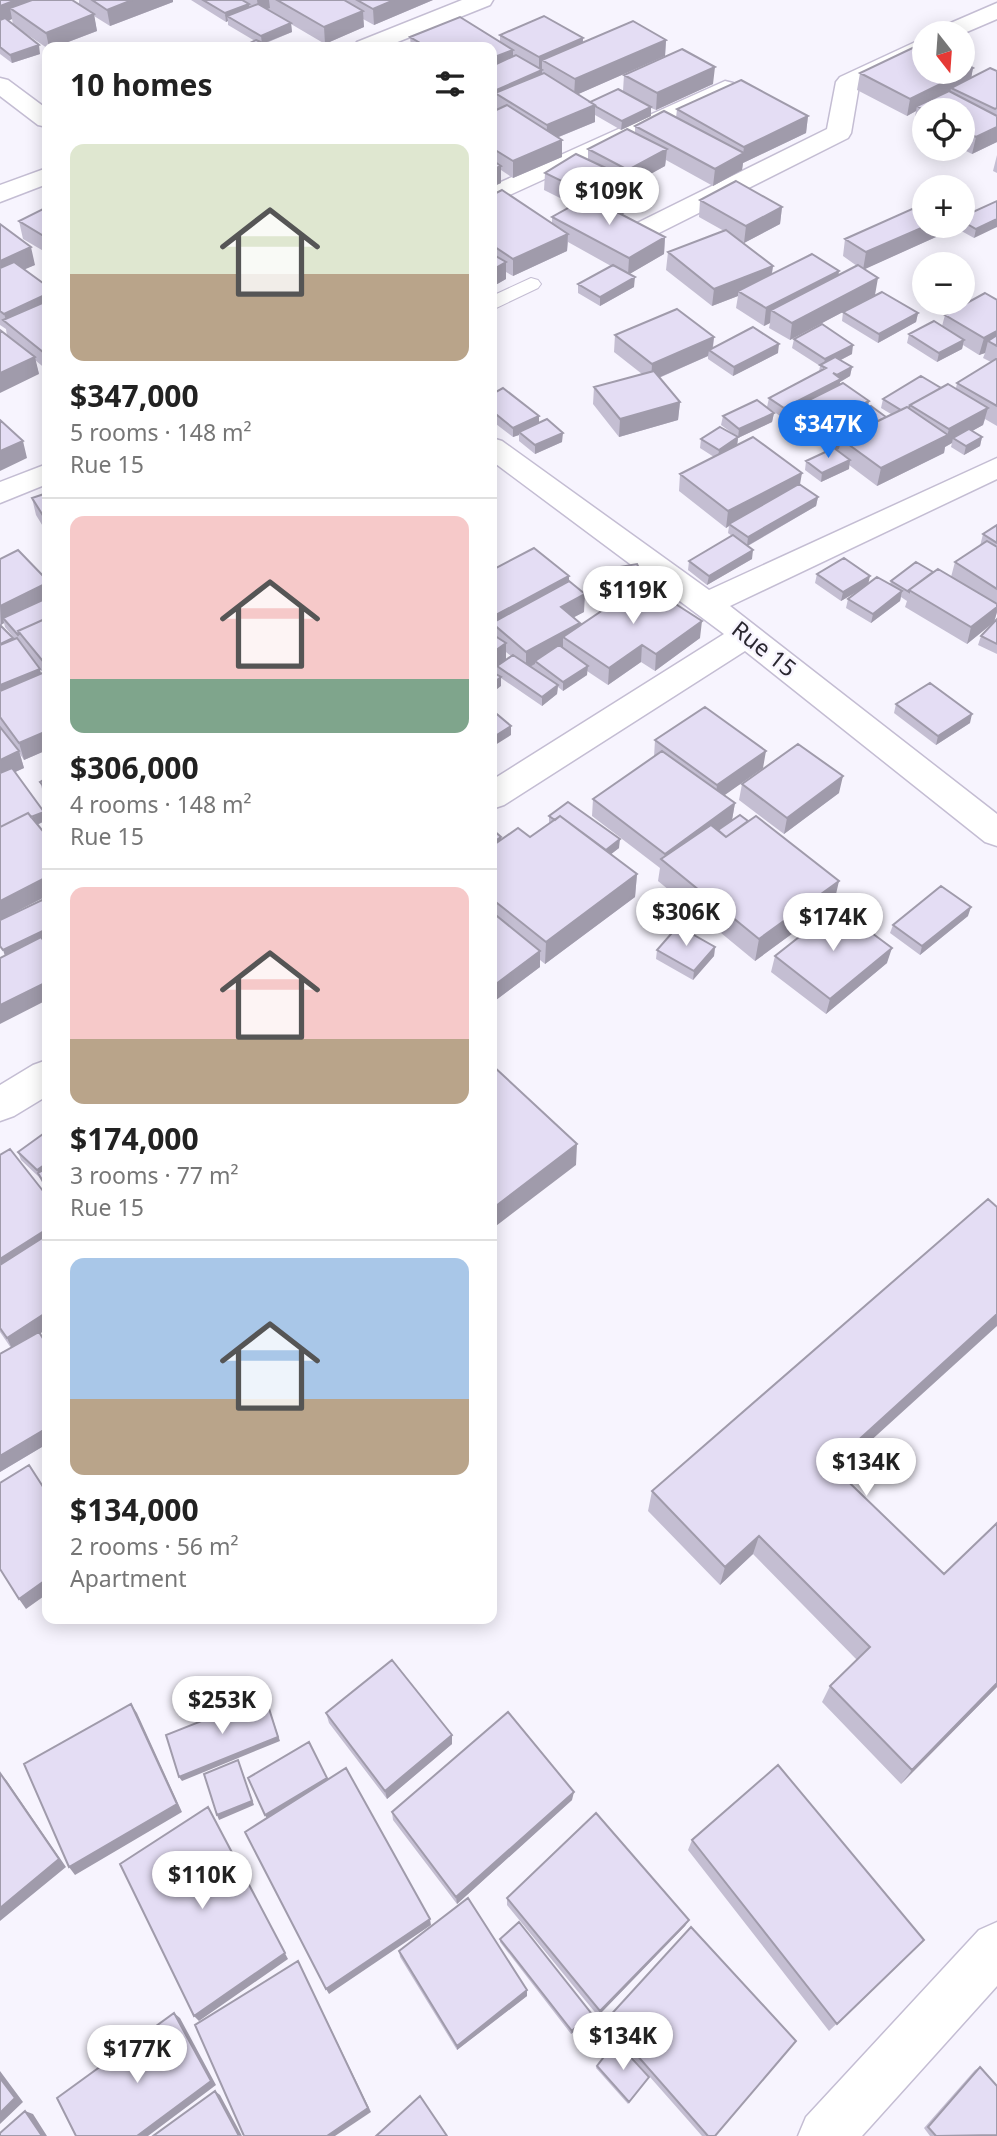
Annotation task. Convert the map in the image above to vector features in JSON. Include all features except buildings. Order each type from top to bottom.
[{"type":"street","points":[[377,42],[482,0]]},
{"type":"street","points":[[973,21],[997,10]]},
{"type":"street","points":[[634,235],[839,133],[848,82],[912,51]]},
{"type":"street","points":[[497,193],[734,84]]},
{"type":"street","points":[[0,85],[42,116]]},
{"type":"street","points":[[0,194],[42,177]]},
{"type":"street","name":"Rue 15","points":[[497,451],[707,604],[997,833]]},
{"type":"street","points":[[707,604],[997,467]]},
{"type":"street","points":[[0,493],[42,475]]},
{"type":"street","points":[[497,793],[746,635]]},
{"type":"street","points":[[5,1093],[42,1078]]},
{"type":"street","points":[[825,2136],[997,1948]]},
{"type":"lane","points":[[497,301],[531,284]]}]
